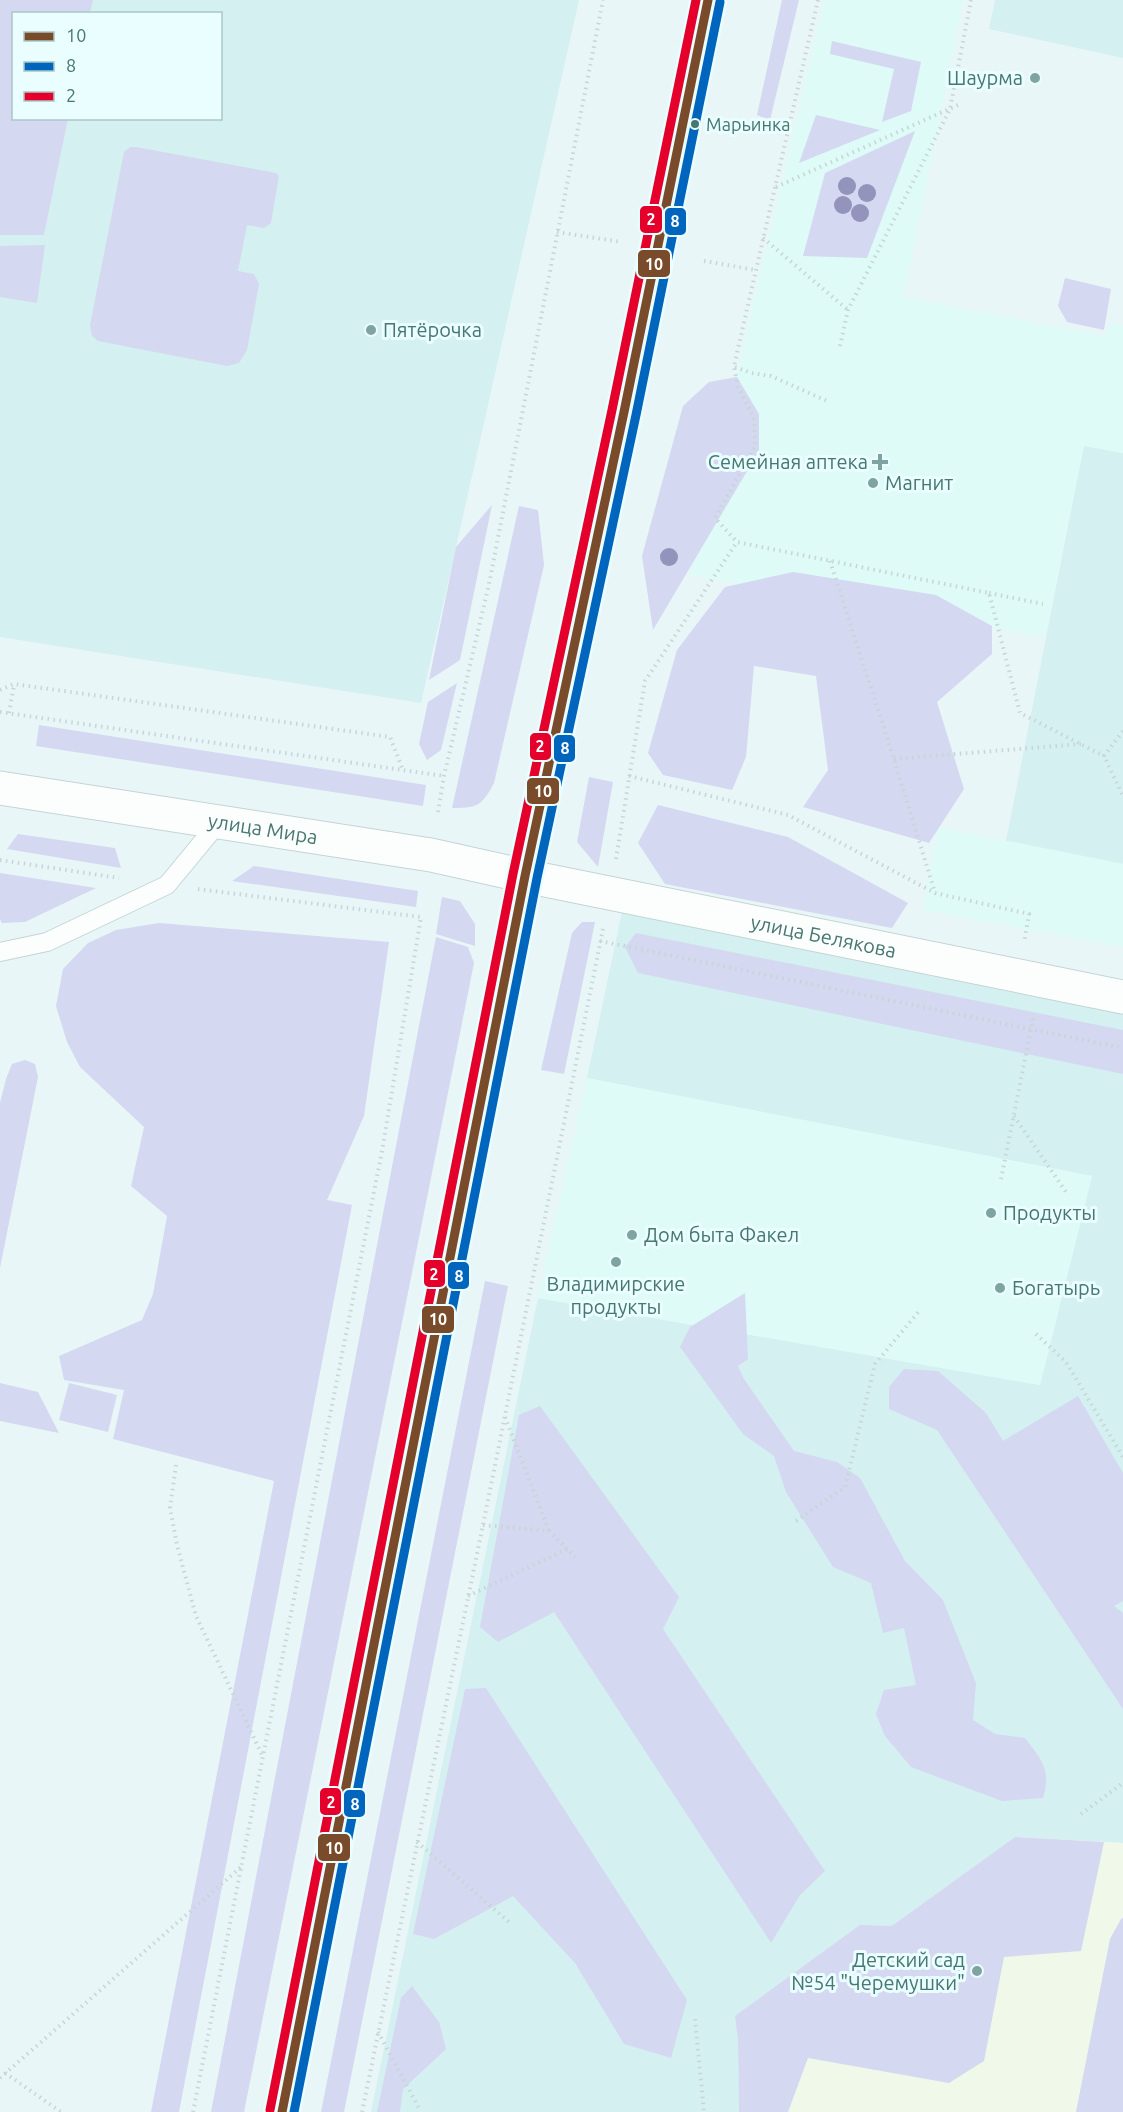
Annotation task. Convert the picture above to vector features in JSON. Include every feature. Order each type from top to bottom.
[{"type":"main road","points":[[282,2112],[525,876],[624,412],[708,0]]},
{"type":"main road","name":"улица Мира","points":[[0,788],[431,855],[525,876]]},
{"type":"main road","name":"улица Белякова","points":[[525,876],[1123,998]]},
{"type":"lane","points":[[0,952],[47,942],[167,885],[219,822]]},
{"type":"path","points":[[438,812],[444,776],[489,584],[603,0]]},
{"type":"path","points":[[818,0],[734,366],[738,387],[754,418],[755,447],[715,518],[737,543],[1043,604]]},
{"type":"path","points":[[840,346],[848,310],[950,109],[971,0]]},
{"type":"path","points":[[775,188],[958,105]]},
{"type":"path","points":[[556,232],[622,242]]},
{"type":"path","points":[[764,238],[848,310]]},
{"type":"path","points":[[704,261],[756,270]]},
{"type":"path","points":[[734,366],[751,373],[771,376],[827,401]]},
{"type":"path","points":[[614,869],[645,681],[737,543]]},
{"type":"path","points":[[830,561],[935,893]]},
{"type":"path","points":[[989,593],[1020,713],[1104,756],[1123,796]]},
{"type":"path","points":[[0,690],[14,684],[390,737],[403,770]]},
{"type":"path","points":[[9,713],[14,684]]},
{"type":"path","points":[[0,712],[444,776]]},
{"type":"path","points":[[1104,756],[1123,731]]},
{"type":"path","points":[[894,759],[1082,744]]},
{"type":"path","points":[[629,776],[788,815],[935,893],[1029,915],[1031,1028],[1001,1179]]},
{"type":"path","points":[[0,860],[167,885],[422,917],[382,1151],[193,2112]]},
{"type":"path","points":[[362,2112],[603,929]]},
{"type":"path","points":[[600,941],[1123,1048]]},
{"type":"path","points":[[1014,1115],[1066,1192]]},
{"type":"path","points":[[796,1521],[845,1487],[875,1364],[920,1310]]},
{"type":"path","points":[[1036,1334],[1066,1362],[1123,1457]]},
{"type":"path","points":[[505,1416],[549,1531],[575,1557]]},
{"type":"path","points":[[176,1465],[170,1508],[177,1545],[196,1616],[263,1757]]},
{"type":"path","points":[[483,1525],[549,1531]]},
{"type":"path","points":[[468,1596],[567,1549]]},
{"type":"path","points":[[1080,1814],[1123,1783]]},
{"type":"path","points":[[417,1841],[510,1923]]},
{"type":"path","points":[[0,2078],[242,1867]]},
{"type":"path","points":[[695,2019],[704,2112]]},
{"type":"path","points":[[378,2032],[420,2110]]},
{"type":"path","points":[[5,2073],[61,2112]]},
{"type":"shaded area","points":[[0,0],[93,0],[90,12],[12,12],[12,120],[68,120],[44,235],[0,235]]},
{"type":"shaded area","points":[[93,0],[579,0],[421,703],[0,637],[0,235],[44,235],[68,120],[222,120],[222,12],[90,12]]},
{"type":"shaded area","points":[[782,0],[799,0],[770,120],[757,115]]},
{"type":"shaded area","points":[[824,0],[963,0],[904,297],[1103,336],[1113,323],[1123,325],[1123,453],[1084,446],[1045,637],[690,575]]},
{"type":"shaded area","points":[[995,0],[1123,0],[1123,58],[989,29]]},
{"type":"shaded area","points":[[832,41],[921,62],[911,111],[882,122],[894,69],[830,54]]},
{"type":"shaded area","points":[[816,115],[880,130],[799,163]]},
{"type":"shaded area","points":[[915,131],[867,258],[803,256],[825,173]]},
{"type":"shaded area","points":[[130,147],[276,173],[279,176],[271,223],[264,228],[247,225],[238,271],[254,274],[259,284],[247,350],[239,363],[227,366],[98,341],[92,336],[90,325],[124,152]]},
{"type":"shaded area","points":[[45,245],[37,303],[0,297],[0,246]]},
{"type":"shaded area","points":[[1065,278],[1111,289],[1104,330],[1067,322],[1058,306]]},
{"type":"shaded area","points":[[737,377],[759,414],[759,451],[653,630],[642,556],[683,406],[709,382]]},
{"type":"shaded area","points":[[1084,445],[1123,453],[1123,864],[1006,841]]},
{"type":"shaded area","points":[[492,505],[460,660],[429,680],[456,547]]},
{"type":"shaded area","points":[[519,506],[538,510],[544,565],[494,783],[486,797],[478,804],[452,808]]},
{"type":"shaded area","points":[[793,572],[936,595],[992,626],[992,654],[937,702],[964,789],[929,843],[803,807],[828,770],[816,676],[754,666],[746,757],[732,790],[663,775],[648,753],[677,650],[725,587]]},
{"type":"shaded area","points":[[457,683],[441,750],[427,760],[419,744],[428,702]]},
{"type":"shaded area","points":[[39,725],[426,785],[423,806],[36,746]]},
{"type":"shaded area","points":[[589,777],[613,782],[598,867],[577,842]]},
{"type":"shaded area","points":[[658,805],[788,837],[908,903],[892,928],[665,884],[638,843]]},
{"type":"shaded area","points":[[938,827],[1123,864],[1123,947],[923,910]]},
{"type":"shaded area","points":[[18,834],[115,848],[121,868],[7,849]]},
{"type":"shaded area","points":[[254,866],[418,891],[416,907],[232,881]]},
{"type":"shaded area","points":[[0,873],[96,888],[25,922],[2,923],[0,919]]},
{"type":"shaded area","points":[[442,897],[460,901],[475,924],[475,946],[436,934]]},
{"type":"shaded area","points":[[623,907],[1123,1010],[1123,1843],[1015,1837],[738,2039],[739,2112],[371,2112],[538,1298],[1040,1385],[1092,1176],[587,1078]]},
{"type":"shaded area","points":[[582,922],[595,922],[564,1074],[541,1070],[572,933]]},
{"type":"shaded area","points":[[159,923],[389,942],[364,1116],[327,1200],[352,1205],[179,2112],[151,2112],[274,1481],[113,1439],[124,1390],[64,1380],[59,1356],[142,1320],[153,1294],[167,1216],[131,1186],[144,1127],[80,1067],[67,1042],[56,1006],[63,969],[88,943],[116,930]]},
{"type":"shaded area","points":[[636,933],[1123,1030],[1123,1074],[638,973],[625,947]]},
{"type":"shaded area","points":[[436,937],[468,947],[474,963],[244,2112],[211,2112]]},
{"type":"shaded area","points":[[25,1060],[35,1064],[38,1077],[0,1268],[0,1103],[12,1064]]},
{"type":"shaded area","points":[[587,1078],[1092,1176],[1040,1385],[538,1298]]},
{"type":"shaded area","points":[[485,1281],[508,1286],[344,2112],[321,2112]]},
{"type":"shaded area","points":[[745,1293],[748,1359],[738,1366],[744,1379],[794,1451],[837,1462],[860,1478],[905,1561],[943,1600],[976,1683],[973,1720],[995,1734],[1025,1738],[1043,1765],[1046,1780],[1043,1798],[1002,1801],[911,1767],[885,1736],[876,1714],[884,1690],[916,1685],[904,1628],[883,1633],[871,1583],[833,1567],[786,1492],[774,1456],[743,1434],[680,1347],[690,1327]]},
{"type":"shaded area","points":[[904,1369],[938,1371],[986,1413],[1003,1441],[1078,1396],[1123,1473],[1123,1601],[1114,1606],[1123,1613],[1123,1709],[937,1430],[889,1409],[889,1387]]},
{"type":"shaded area","points":[[0,1383],[38,1392],[59,1433],[0,1421]]},
{"type":"shaded area","points":[[69,1383],[117,1395],[108,1432],[59,1420]]},
{"type":"shaded area","points":[[540,1406],[679,1597],[663,1629],[825,1871],[800,1895],[771,1943],[554,1612],[498,1642],[480,1627],[519,1415]]},
{"type":"shaded area","points":[[486,1688],[687,2000],[671,2058],[624,2044],[575,1963],[513,1896],[434,1939],[413,1934],[465,1689]]},
{"type":"shaded area","name":"Детский сад №54 \"Черемушки\"","points":[[1015,1837],[1123,1843],[1123,2016],[1103,2112],[739,2112]]},
{"type":"shaded area","points":[[1015,1837],[1104,1842],[1081,1951],[1004,1957],[984,2061],[949,2083],[808,2058],[788,2112],[739,2112],[738,2040],[735,2016],[860,1925],[892,1926]]},
{"type":"shaded area","points":[[1123,1918],[1123,2112],[1076,2112],[1110,1939]]},
{"type":"shaded area","points":[[412,1986],[439,2022],[446,2049],[403,2089],[400,2112],[377,2112],[401,1998]]},
{"type":"transit line","name":"2","points":[[270,2110],[513,874],[612,410],[696,0]]},
{"type":"transit line","name":"10","points":[[282,2112],[525,876],[624,412],[708,0]]},
{"type":"transit line","name":"8","points":[[294,2112],[537,878],[636,415],[720,2]]},
{"type":"place","name":"Шаурма","points":[[1035,78]]},
{"type":"place","name":"Марьинка","points":[[695,124]]},
{"type":"place","name":"Пятёрочка","points":[[371,330]]},
{"type":"place","name":"Семейная аптека","points":[[880,462]]},
{"type":"place","name":"Магнит","points":[[873,483]]},
{"type":"place","name":"Продукты","points":[[991,1213]]},
{"type":"place","name":"Дом быта Факел","points":[[632,1235]]},
{"type":"place","name":"Владимирские продукты","points":[[616,1262]]},
{"type":"place","name":"Богатырь","points":[[1000,1288]]},
{"type":"place","name":"Детский сад №54 \"Черемушки\"","points":[[977,1971]]}]
